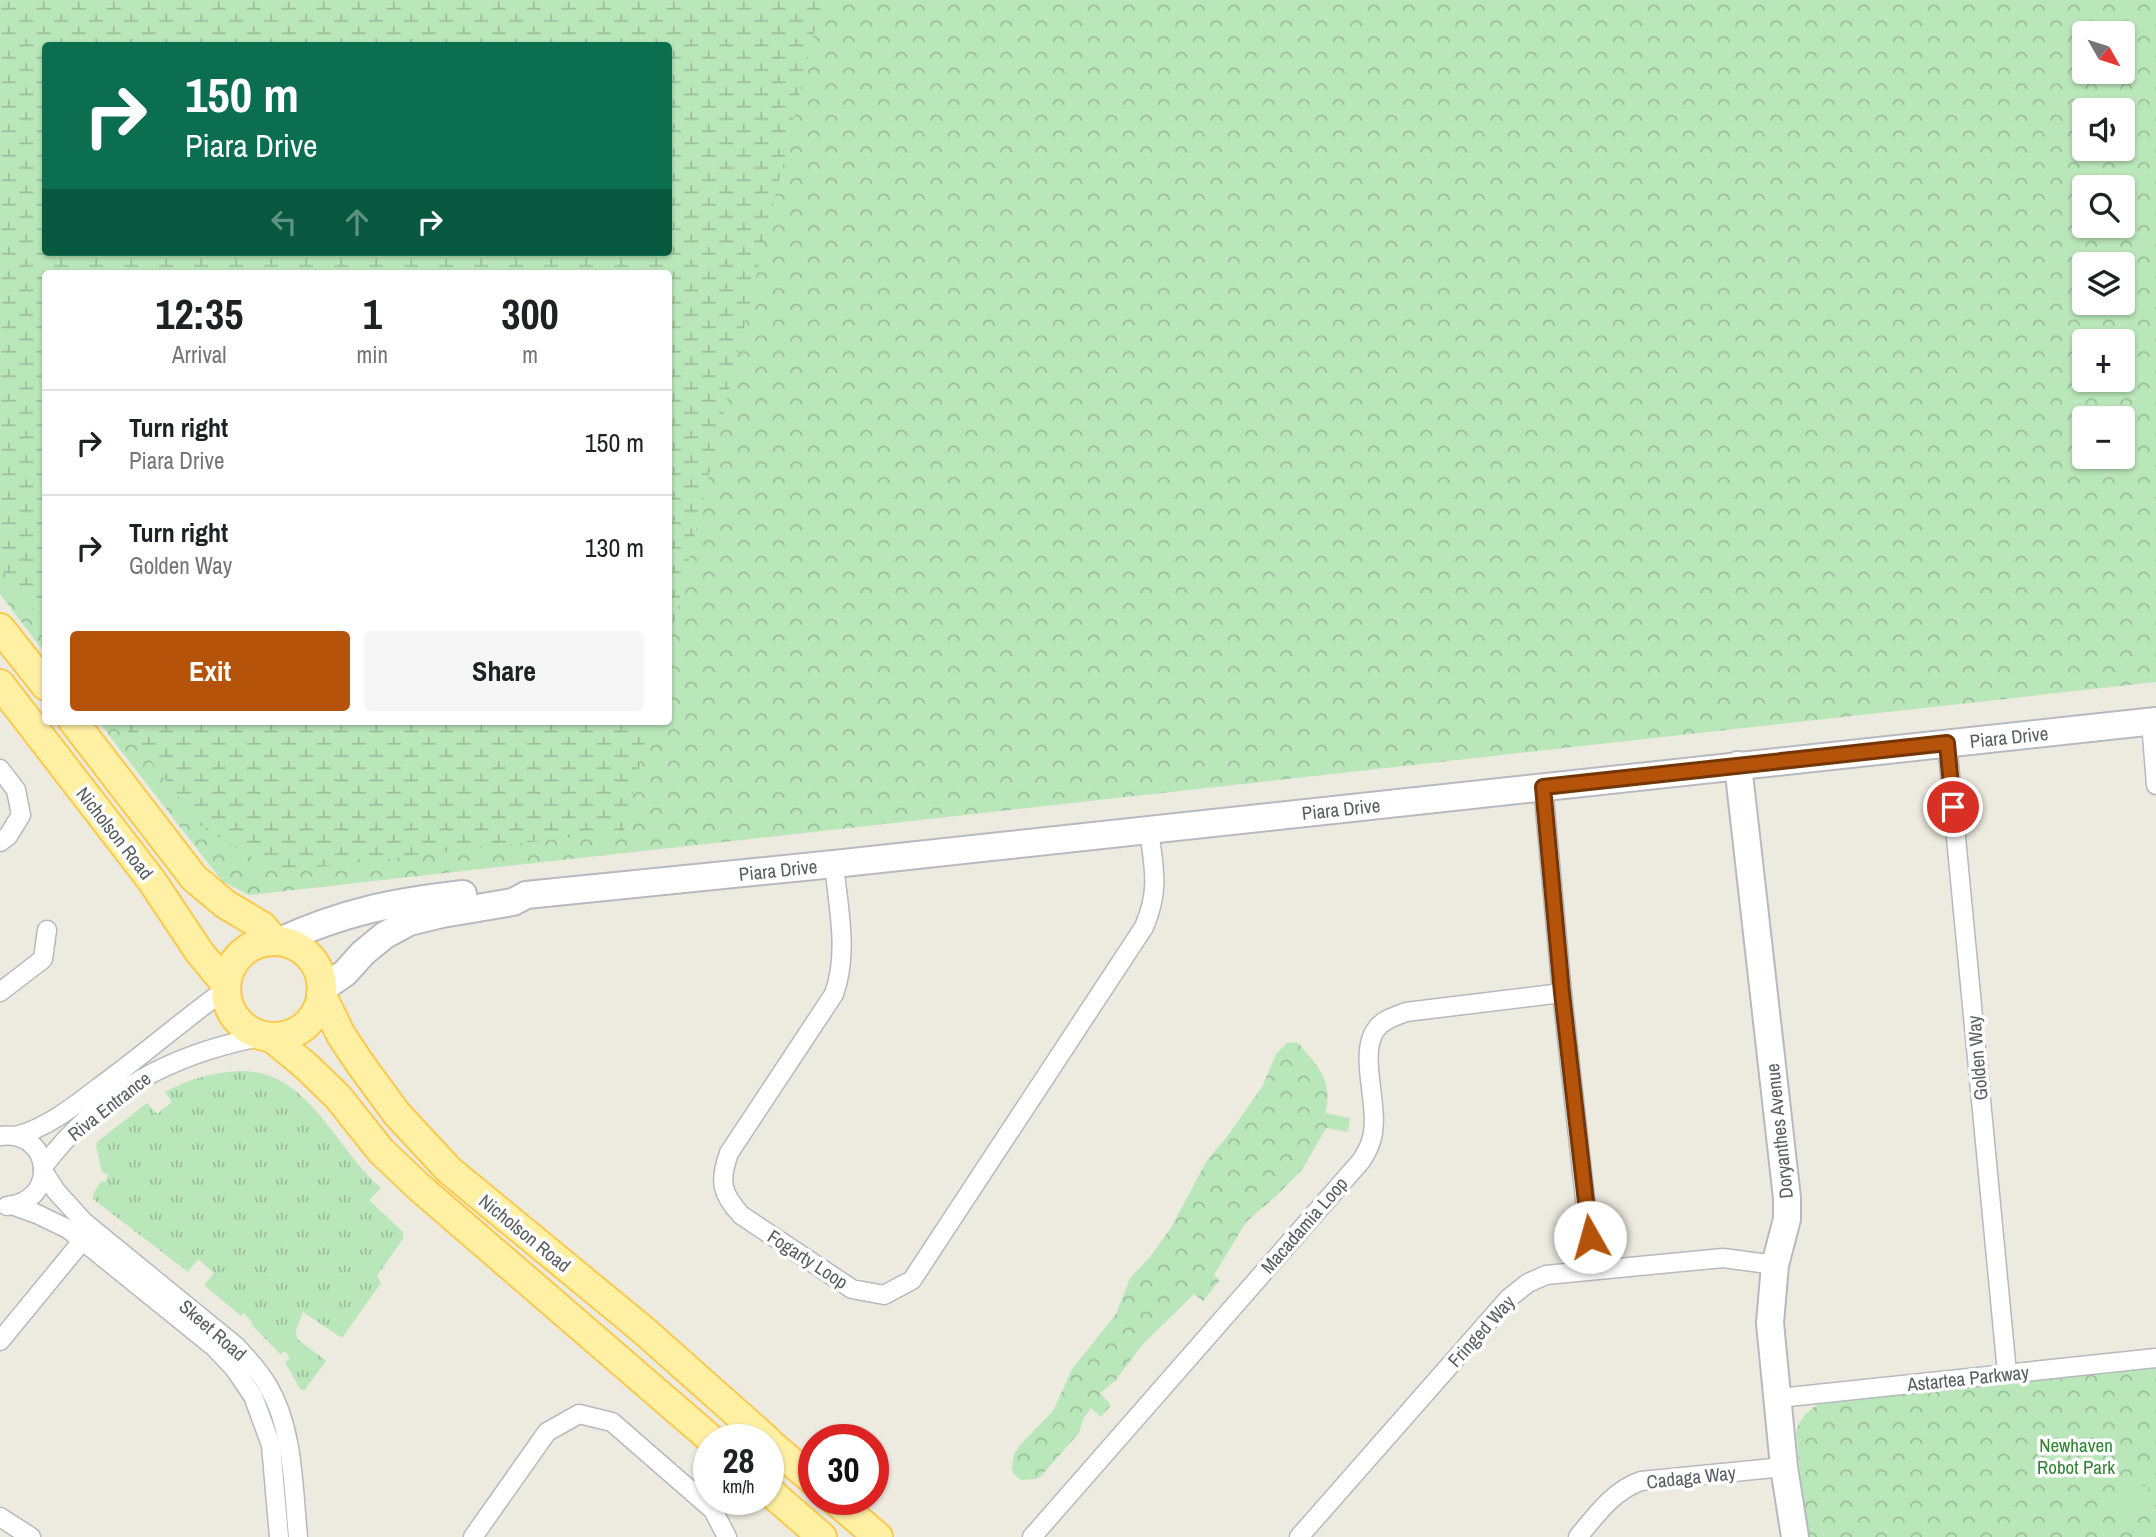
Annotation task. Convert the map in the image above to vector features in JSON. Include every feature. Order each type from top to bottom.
[{"type":"main road","points":[[0,628],[42,681]]},
{"type":"main road","name":"Nicholson Road","points":[[0,684],[152,881],[200,953],[226,986]]},
{"type":"main road","name":"Nicholson Road","points":[[76,725],[194,878],[225,904],[262,926],[277,941]]},
{"type":"main road","points":[[277,941],[294,946],[307,954],[316,967],[321,991],[319,1004],[308,1022],[291,1033],[268,1036],[246,1028],[235,1018],[228,1004],[226,986],[228,974],[239,957],[255,945],[277,941]]},
{"type":"main road","name":"Nicholson Road","points":[[321,991],[341,1035],[361,1065],[397,1114],[449,1170],[642,1329],[748,1424]]},
{"type":"main road","name":"Nicholson Road","points":[[268,1036],[306,1066],[338,1097],[381,1151],[420,1188],[693,1424]]},
{"type":"main road","name":"Nicholson Road","points":[[784,1455],[798,1467]]},
{"type":"main road","points":[[784,1504],[822,1537]]},
{"type":"main road","points":[[852,1515],[878,1537]]},
{"type":"street","name":"Piara Drive","points":[[321,991],[345,973],[363,953],[409,922],[513,902],[526,895],[2153,721]]},
{"type":"street","points":[[2153,721],[2156,785]]},
{"type":"street","name":"Golden Way","points":[[1947,743],[2007,1373]]},
{"type":"street","name":"Doryanthes Avenue","points":[[1738,765],[1787,1198],[1787,1219],[1775,1265],[1770,1323],[1784,1467],[1795,1537]]},
{"type":"street","points":[[0,769],[16,790],[21,815],[8,836],[0,842]]},
{"type":"street","points":[[1543,787],[1562,993],[1593,1270]]},
{"type":"street","name":"Fogarty Loop","points":[[834,864],[843,958],[841,976],[834,994],[729,1153],[723,1170],[723,1189],[741,1215],[852,1289],[884,1295],[912,1280],[1144,928],[1154,905],[1155,885],[1149,830]]},
{"type":"street","name":"Piara Drive","points":[[277,941],[320,923],[408,900],[511,889],[526,895]]},
{"type":"street","points":[[0,992],[43,959],[47,929]]},
{"type":"street","name":"Riva Entrance","points":[[8,1136],[31,1132],[71,1108],[152,1048],[226,986]]},
{"type":"street","name":"Macadamia Loop","points":[[1032,1537],[1361,1161],[1371,1141],[1374,1127],[1369,1057],[1371,1040],[1376,1029],[1383,1022],[1406,1012],[1562,993]]},
{"type":"street","name":"Riva Entrance","points":[[6,1205],[24,1202],[34,1193],[41,1182],[43,1169],[81,1123],[144,1076],[162,1066],[213,1048],[268,1036]]},
{"type":"street","name":"Skeet Road","points":[[8,1136],[34,1147],[56,1191],[84,1222],[237,1348],[254,1366],[270,1389],[282,1422],[290,1459],[298,1537]]},
{"type":"street","name":"Skeet Road","points":[[6,1205],[53,1220],[83,1240],[214,1347],[244,1381],[264,1421],[271,1445],[279,1537]]},
{"type":"street","points":[[0,1341],[83,1240]]},
{"type":"street","name":"Fringed Way","points":[[1299,1537],[1508,1298],[1528,1283],[1546,1275],[1723,1258],[1775,1265]]},
{"type":"street","name":"Astartea Parkway","points":[[1779,1398],[2156,1358]]},
{"type":"street","points":[[473,1537],[547,1432],[579,1414],[612,1422],[713,1510],[727,1537]]},
{"type":"street","name":"Cadaga Way","points":[[1578,1537],[1612,1497],[1641,1481],[1784,1467]]},
{"type":"street","points":[[0,1517],[31,1537]]},
{"type":"green space","points":[[0,0],[2156,0],[2156,682],[249,895],[222,881],[101,725],[672,725],[672,270],[42,270],[42,649],[0,594]]},
{"type":"green space","points":[[0,0],[822,0],[672,630],[672,270],[42,270],[42,621],[0,567]]},
{"type":"green space","points":[[123,725],[649,725],[624,831],[276,872],[202,827]]},
{"type":"green space","points":[[1295,1042],[1307,1053],[1323,1076],[1327,1092],[1325,1113],[1350,1118],[1348,1132],[1326,1128],[1302,1170],[1246,1222],[1214,1275],[1220,1280],[1203,1301],[1194,1294],[1142,1345],[1115,1381],[1100,1393],[1111,1405],[1101,1417],[1091,1408],[1083,1419],[1079,1433],[1040,1477],[1021,1480],[1013,1473],[1014,1454],[1053,1411],[1072,1369],[1116,1314],[1130,1278],[1150,1257],[1172,1226],[1207,1160],[1262,1087],[1276,1054],[1287,1043]]},
{"type":"green space","points":[[238,1071],[262,1074],[284,1083],[302,1097],[381,1188],[369,1200],[403,1232],[403,1239],[377,1276],[381,1283],[342,1338],[303,1312],[296,1330],[297,1339],[326,1361],[304,1391],[300,1389],[285,1362],[290,1358],[285,1351],[280,1354],[244,1313],[241,1316],[204,1285],[214,1273],[198,1259],[188,1272],[93,1199],[101,1181],[105,1182],[108,1175],[102,1172],[97,1142],[147,1103],[157,1114],[172,1102],[165,1092],[174,1087],[200,1077]]},
{"type":"green space","name":"Newhaven Robot Park","points":[[2156,1367],[2156,1537],[1807,1537],[1796,1432],[1805,1415],[1820,1403]]},
{"type":"green space","points":[[2119,1486],[2148,1486],[2149,1508],[2120,1508]]},
{"type":"route","points":[[1590,1237],[1562,993],[1543,787],[1947,743],[1953,807]]}]
